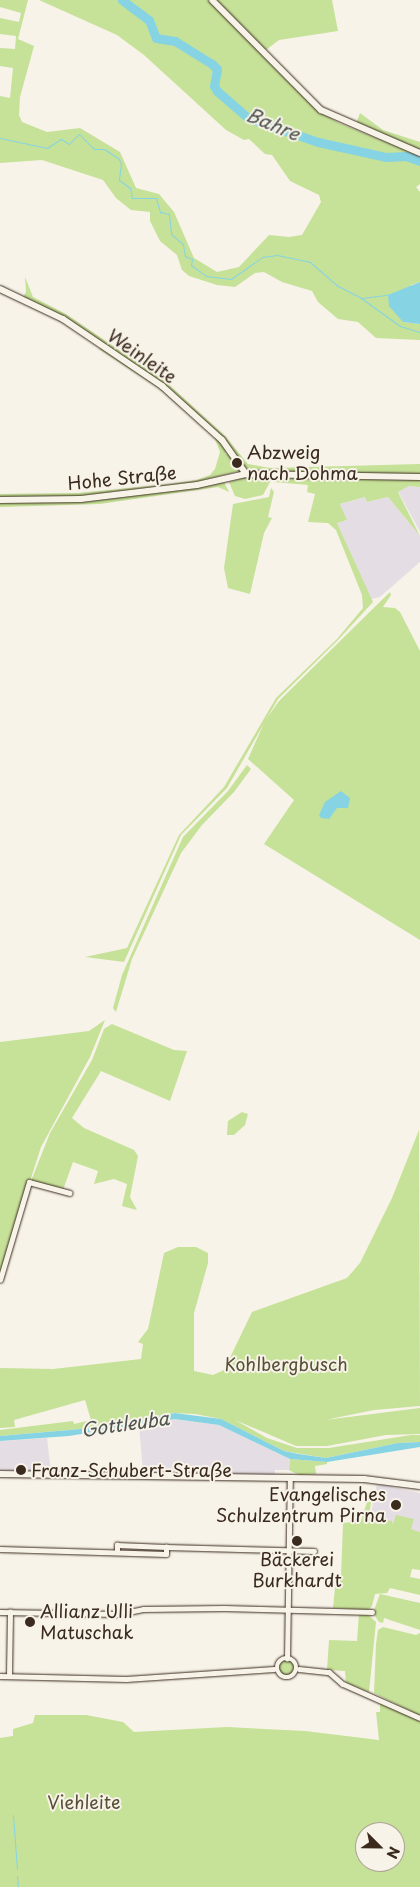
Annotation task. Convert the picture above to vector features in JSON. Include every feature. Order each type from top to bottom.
[{"type":"main road","points":[[212,0],[321,110],[420,153]]},
{"type":"main road","name":"Weinleite","points":[[0,288],[63,319],[162,386],[222,440],[246,474]]},
{"type":"main road","name":"Hohe Straße","points":[[0,500],[81,499],[197,485],[246,474],[420,477]]},
{"type":"main road","points":[[0,1474],[381,1480],[420,1486]]},
{"type":"street","points":[[0,1280],[30,1182],[70,1193]]},
{"type":"street","points":[[287,1659],[290,1478]]},
{"type":"street","points":[[0,1549],[117,1551],[166,1554],[166,1547],[314,1551]]},
{"type":"street","points":[[0,1612],[118,1614],[143,1609],[287,1608],[372,1612]]},
{"type":"street","points":[[10,1612],[10,1676]]},
{"type":"street","points":[[274,1669],[277,1662],[287,1659],[297,1664],[299,1669]]},
{"type":"street","points":[[0,1676],[126,1679],[274,1669],[286,1677],[296,1674],[299,1669]]},
{"type":"street","points":[[299,1669],[329,1672],[343,1684],[420,1718]]},
{"type":"shaded area","points":[[409,486],[420,487],[420,532],[398,491]]},
{"type":"shaded area","points":[[366,497],[367,502],[388,497],[420,536],[420,562],[380,597],[371,599],[337,523],[347,520],[340,504]]},
{"type":"shaded area","points":[[173,1419],[219,1425],[290,1459],[289,1470],[275,1470],[275,1475],[143,1473],[139,1425]]},
{"type":"shaded area","points":[[47,1438],[51,1472],[0,1471],[0,1441]]},
{"type":"shaded area","name":"Evangelisches Schulzentrum Pirna","points":[[377,1484],[420,1493],[420,1532],[370,1517]]},
{"type":"green space","points":[[0,0],[28,0],[18,39],[34,46],[20,97],[19,115],[22,122],[47,132],[80,128],[120,152],[136,188],[159,194],[174,212],[194,258],[217,272],[239,267],[269,235],[289,237],[302,235],[321,202],[319,195],[290,181],[272,155],[265,154],[249,139],[244,140],[226,130],[144,55],[117,35],[39,0],[210,0],[319,111],[339,123],[420,156],[420,184],[416,187],[420,192],[420,282],[411,285],[403,322],[420,324],[420,340],[376,338],[358,322],[338,319],[318,302],[312,291],[282,282],[264,272],[255,273],[235,287],[217,285],[189,276],[182,270],[177,255],[160,241],[150,221],[150,212],[131,210],[116,198],[103,180],[42,160],[0,163],[0,96],[10,98],[13,68],[0,66],[0,48],[15,49],[16,36],[0,34],[0,18],[19,22],[21,13],[0,7]]},
{"type":"green space","points":[[215,0],[332,0],[338,31],[279,40],[266,50]]},
{"type":"green space","points":[[360,113],[383,130],[420,142],[420,150],[356,124]]},
{"type":"green space","points":[[25,277],[33,297],[66,314],[166,382],[225,436],[248,464],[270,468],[420,464],[420,475],[282,473],[246,468],[224,439],[163,385],[23,297],[26,292]]},
{"type":"green space","points":[[101,347],[160,388],[214,435],[227,451],[225,454],[232,454],[239,471],[196,482],[79,496],[0,497],[0,494],[78,493],[170,484],[197,480],[210,475],[215,469],[220,452],[214,436],[160,389],[99,349]]},
{"type":"green space","points":[[246,477],[269,477],[271,480],[263,495],[245,499],[235,496],[229,482]]},
{"type":"green space","points":[[277,478],[420,480],[420,487],[409,486],[398,492],[420,536],[388,497],[367,502],[365,497],[340,504],[347,520],[337,523],[373,602],[338,640],[278,699],[227,788],[181,835],[124,962],[85,957],[127,948],[179,835],[224,787],[276,698],[337,639],[363,608],[362,595],[336,530],[328,523],[308,522],[315,494],[307,492],[308,485],[274,482]]},
{"type":"green space","points":[[224,482],[229,492],[218,487],[100,504],[0,507],[0,503],[80,502]]},
{"type":"green space","points":[[271,488],[274,492],[268,517],[272,518],[264,533],[250,594],[228,588],[224,568],[233,504],[269,497]]},
{"type":"green space","points":[[390,592],[391,595],[383,607],[395,608],[400,612],[420,651],[420,940],[264,844],[294,800],[248,759],[265,721],[279,701]]},
{"type":"green space","points":[[247,765],[251,769],[234,792],[202,825],[181,853],[132,959],[116,1012],[113,1008],[122,975],[183,837],[228,791]]},
{"type":"green space","points":[[105,1020],[90,1057],[41,1147],[0,1274],[0,1042],[89,1031]]},
{"type":"green space","points":[[112,1024],[174,1050],[187,1051],[170,1101],[101,1071],[72,1118],[84,1128],[134,1150],[138,1156],[130,1197],[137,1210],[122,1206],[127,1184],[114,1179],[94,1184],[98,1171],[73,1162],[63,1190],[31,1181],[50,1133],[92,1060],[104,1029]]},
{"type":"green space","points":[[242,1112],[248,1114],[245,1125],[234,1135],[227,1135],[228,1121]]},
{"type":"green space","name":"Kohlbergbusch","points":[[419,1130],[420,1406],[374,1410],[325,1420],[420,1408],[420,1434],[386,1435],[327,1446],[296,1446],[235,1420],[267,1438],[297,1448],[329,1448],[411,1435],[420,1435],[420,1442],[398,1443],[326,1458],[284,1451],[221,1419],[195,1414],[174,1413],[92,1428],[0,1436],[0,1430],[73,1421],[74,1424],[91,1420],[85,1400],[14,1420],[15,1427],[0,1428],[0,1368],[53,1369],[141,1359],[143,1344],[138,1342],[148,1329],[164,1253],[178,1247],[196,1247],[208,1253],[208,1263],[194,1313],[194,1371],[213,1375],[224,1370],[252,1312],[347,1278],[360,1263],[392,1198]]},
{"type":"green space","points":[[290,1459],[327,1462],[327,1464],[315,1466],[316,1474],[299,1475],[289,1470]]},
{"type":"green space","points":[[367,1502],[371,1502],[369,1517],[392,1521],[393,1525],[396,1515],[414,1519],[411,1529],[420,1532],[420,1570],[412,1569],[410,1577],[420,1579],[420,1595],[390,1588],[387,1593],[375,1594],[372,1606],[368,1610],[333,1608],[336,1578],[341,1578],[343,1523],[361,1521]]},
{"type":"green space","points":[[380,1594],[420,1603],[420,1630],[384,1618],[383,1623],[379,1622],[373,1613]]},
{"type":"green space","points":[[359,1613],[367,1614],[376,1622],[369,1692],[346,1683],[345,1671],[327,1670],[329,1640],[357,1641]]},
{"type":"green space","points":[[383,1627],[416,1635],[420,1633],[420,1716],[374,1693],[376,1644],[378,1630]]},
{"type":"green space","points":[[286,1659],[292,1662],[295,1668],[292,1674],[286,1677],[280,1674],[277,1668],[280,1662]]},
{"type":"green space","name":"Viehleite","points":[[375,1698],[420,1720],[420,1887],[0,1887],[0,1738],[13,1736],[13,1729],[33,1723],[35,1715],[86,1715],[123,1722],[134,1732],[227,1727],[305,1731],[379,1740],[376,1712],[380,1712],[380,1703]]},
{"type":"water","points":[[420,282],[420,324],[403,322],[389,306],[388,295]]},
{"type":"water","points":[[341,791],[350,798],[348,808],[337,808],[329,819],[321,818],[319,815],[325,802]]},
{"type":"water","name":"Gottleuba","points":[[175,1413],[221,1419],[284,1451],[326,1458],[398,1443],[420,1442],[420,1447],[327,1462],[290,1459],[219,1425],[174,1419],[69,1436],[0,1441],[0,1436],[92,1428]]},
{"type":"waterway","name":"Bahre","points":[[122,0],[149,20],[156,38],[175,41],[212,64],[217,69],[214,86],[217,91],[248,118],[318,142],[386,157],[406,156],[420,161]]},
{"type":"waterway","points":[[0,138],[47,148],[61,139],[69,144],[79,134],[94,149],[104,149],[118,158],[121,163],[119,180],[130,188],[132,198],[156,198],[160,212],[169,214],[171,234],[183,244],[185,256],[192,259],[191,265],[206,276],[231,279],[262,257],[277,255],[310,262],[336,285],[361,298],[400,326],[420,332]]},
{"type":"waterway","points":[[362,298],[388,295]]},
{"type":"waterway","points":[[13,1815],[17,1869]]},
{"type":"waterway","points":[[17,1876],[18,1887]]},
{"type":"place","name":"Abzweig nach Dohma","points":[[237,463]]},
{"type":"place","name":"Franz-Schubert-Straße","points":[[21,1470]]},
{"type":"place","name":"Evangelisches Schulzentrum Pirna","points":[[396,1505]]},
{"type":"place","name":"Bäckerei Burkhardt","points":[[297,1541]]},
{"type":"place","name":"Allianz Ulli Matuschak","points":[[30,1622]]}]
